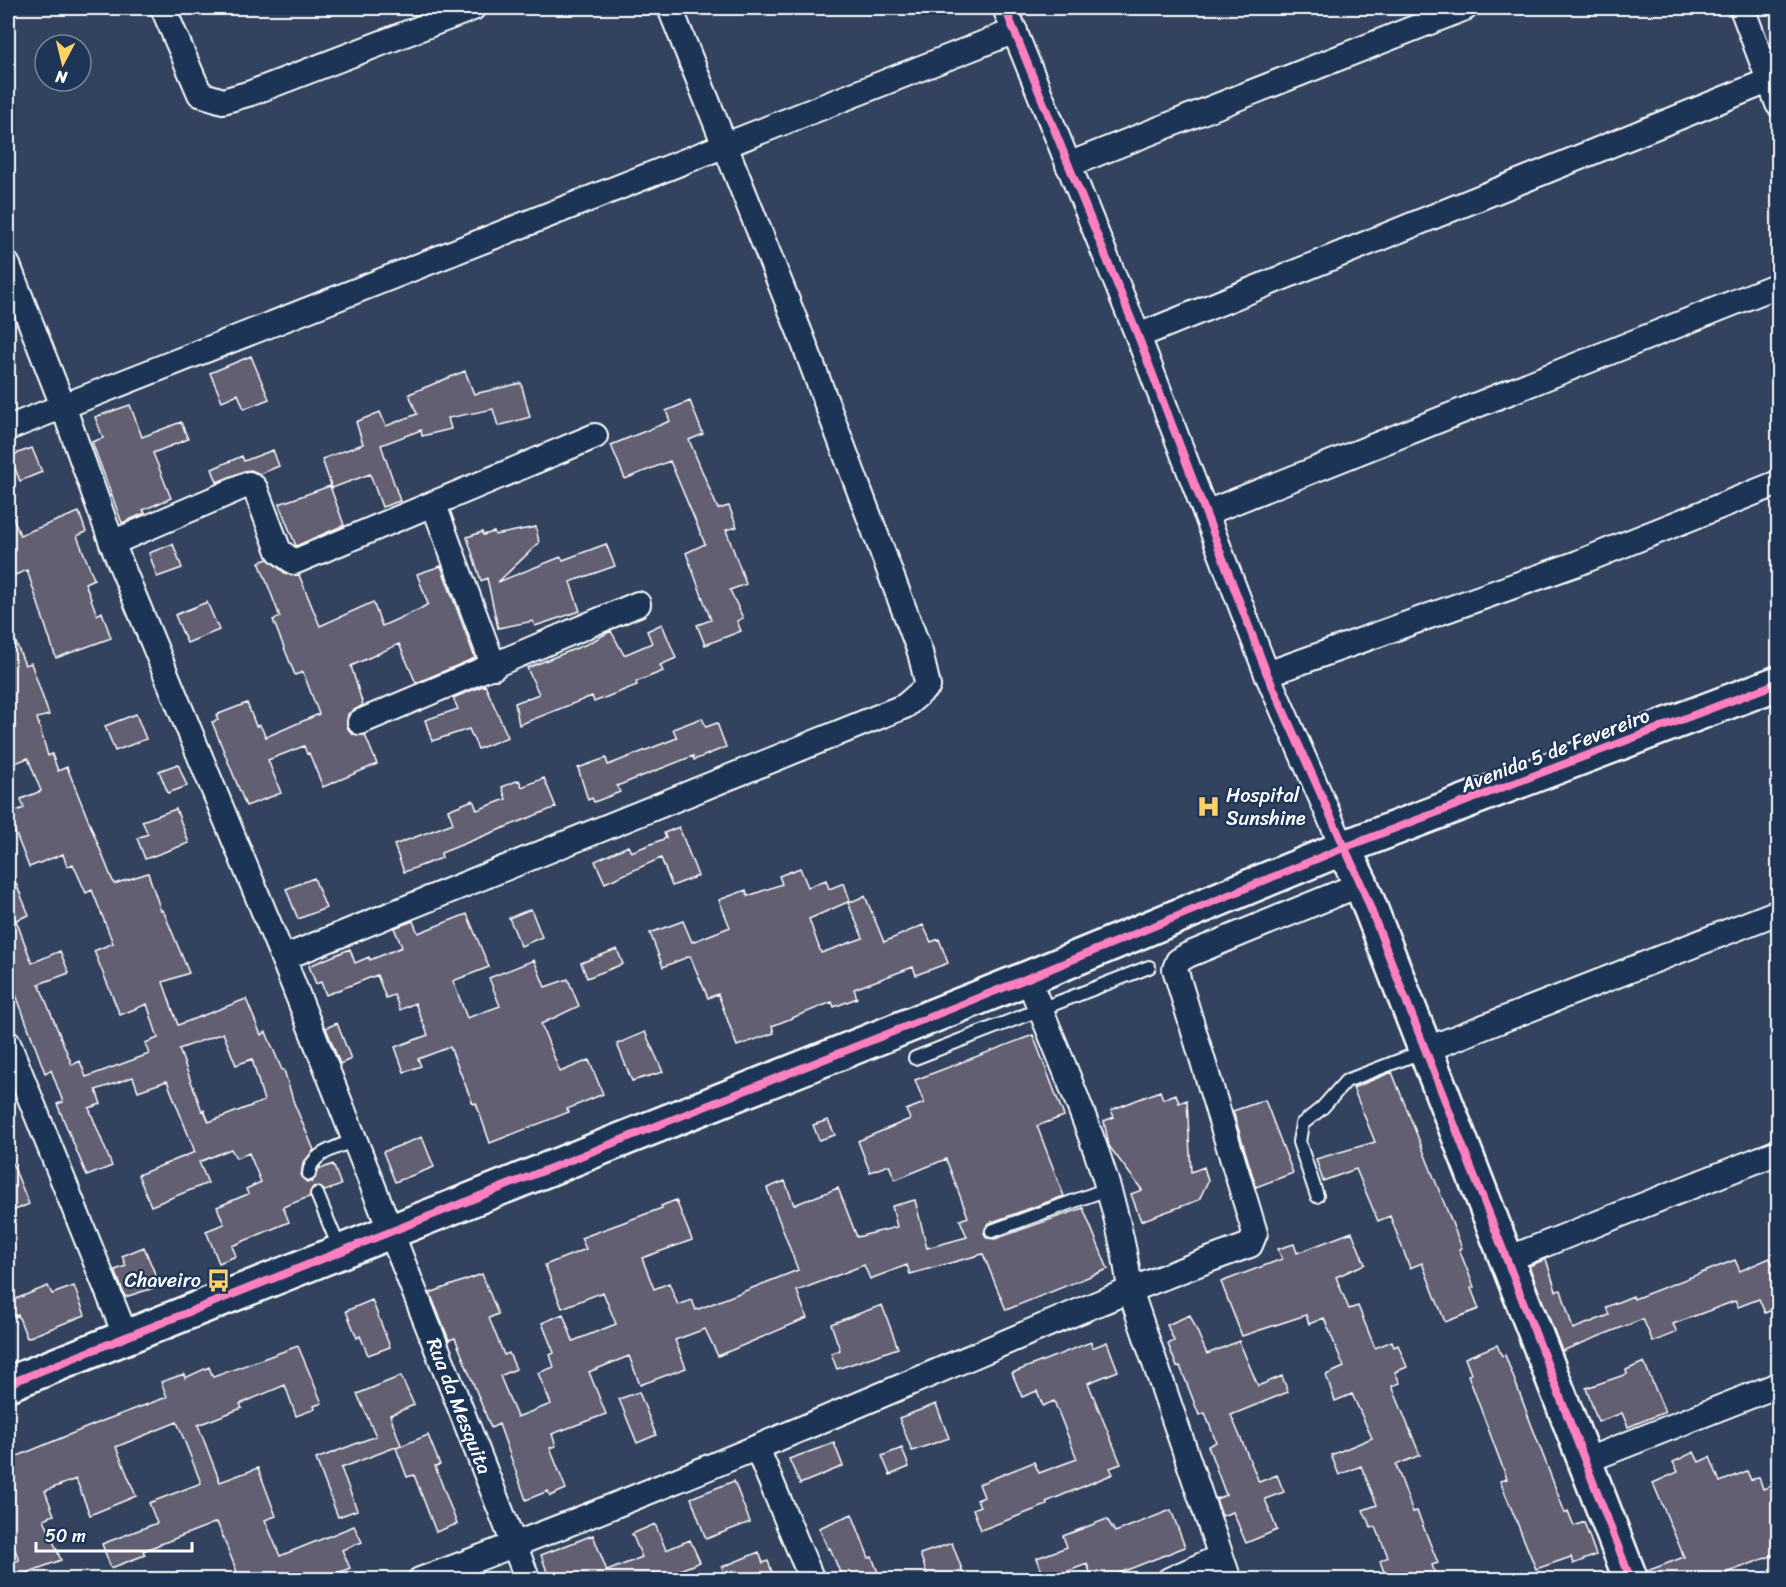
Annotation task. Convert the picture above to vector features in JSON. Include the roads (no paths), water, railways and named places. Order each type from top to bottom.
[{"type":"street","points":[[163,8],[200,94],[223,101],[473,8]]},
{"type":"street","points":[[283,958],[905,706],[928,686],[920,652],[802,338],[670,8]]},
{"type":"street","points":[[1005,8],[1138,336],[1267,674],[1361,884],[1631,1580]]},
{"type":"street","points":[[1068,165],[1465,8]]},
{"type":"street","points":[[1742,8],[1774,79],[1779,104]]},
{"type":"street","points":[[8,428],[723,144],[1015,31]]},
{"type":"street","points":[[1138,336],[1774,79]]},
{"type":"street","name":"Rua da Mesquita","points":[[8,265],[63,406],[112,543],[283,958],[528,1580]]},
{"type":"street","points":[[1206,513],[1779,285]]},
{"type":"street","points":[[112,543],[249,484],[255,488],[279,551],[294,562],[595,436]]},
{"type":"street","points":[[1267,674],[1578,563],[1779,483]]},
{"type":"street","points":[[434,505],[494,667]]},
{"type":"street","points":[[360,722],[638,604]]},
{"type":"street","name":"Avenida 5 de Fevereiro","points":[[126,1337],[390,1232],[1034,993],[1343,848],[1779,683]]},
{"type":"street","points":[[420,1580],[757,1448],[1169,1273],[1250,1245],[1255,1233],[1176,969],[1178,961],[1361,884]]},
{"type":"street","points":[[1425,1050],[1779,912]]},
{"type":"street","points":[[1034,993],[1110,1188],[1126,1252],[1130,1290],[1229,1580]]},
{"type":"street","points":[[8,1043],[126,1337],[8,1384]]},
{"type":"street","points":[[1505,1260],[1779,1152]]},
{"type":"street","points":[[1585,1461],[1779,1385]]},
{"type":"street","points":[[757,1448],[812,1580]]},
{"type":"street","points":[[1169,1580],[1220,1557]]},
{"type":"lane","points":[[915,1058],[1034,993],[1149,967]]},
{"type":"lane","points":[[1317,1196],[1299,1142],[1302,1124],[1322,1108],[1346,1081],[1425,1050]]},
{"type":"lane","points":[[309,1174],[309,1164],[314,1158],[354,1140]]},
{"type":"lane","points":[[992,1232],[1110,1188]]},
{"type":"lane","points":[[317,1194],[340,1251]]},
{"type":"place","name":"Hospital Sunshine","points":[[1208,806]]},
{"type":"place","name":"Chaveiro","points":[[219,1280]]}]
